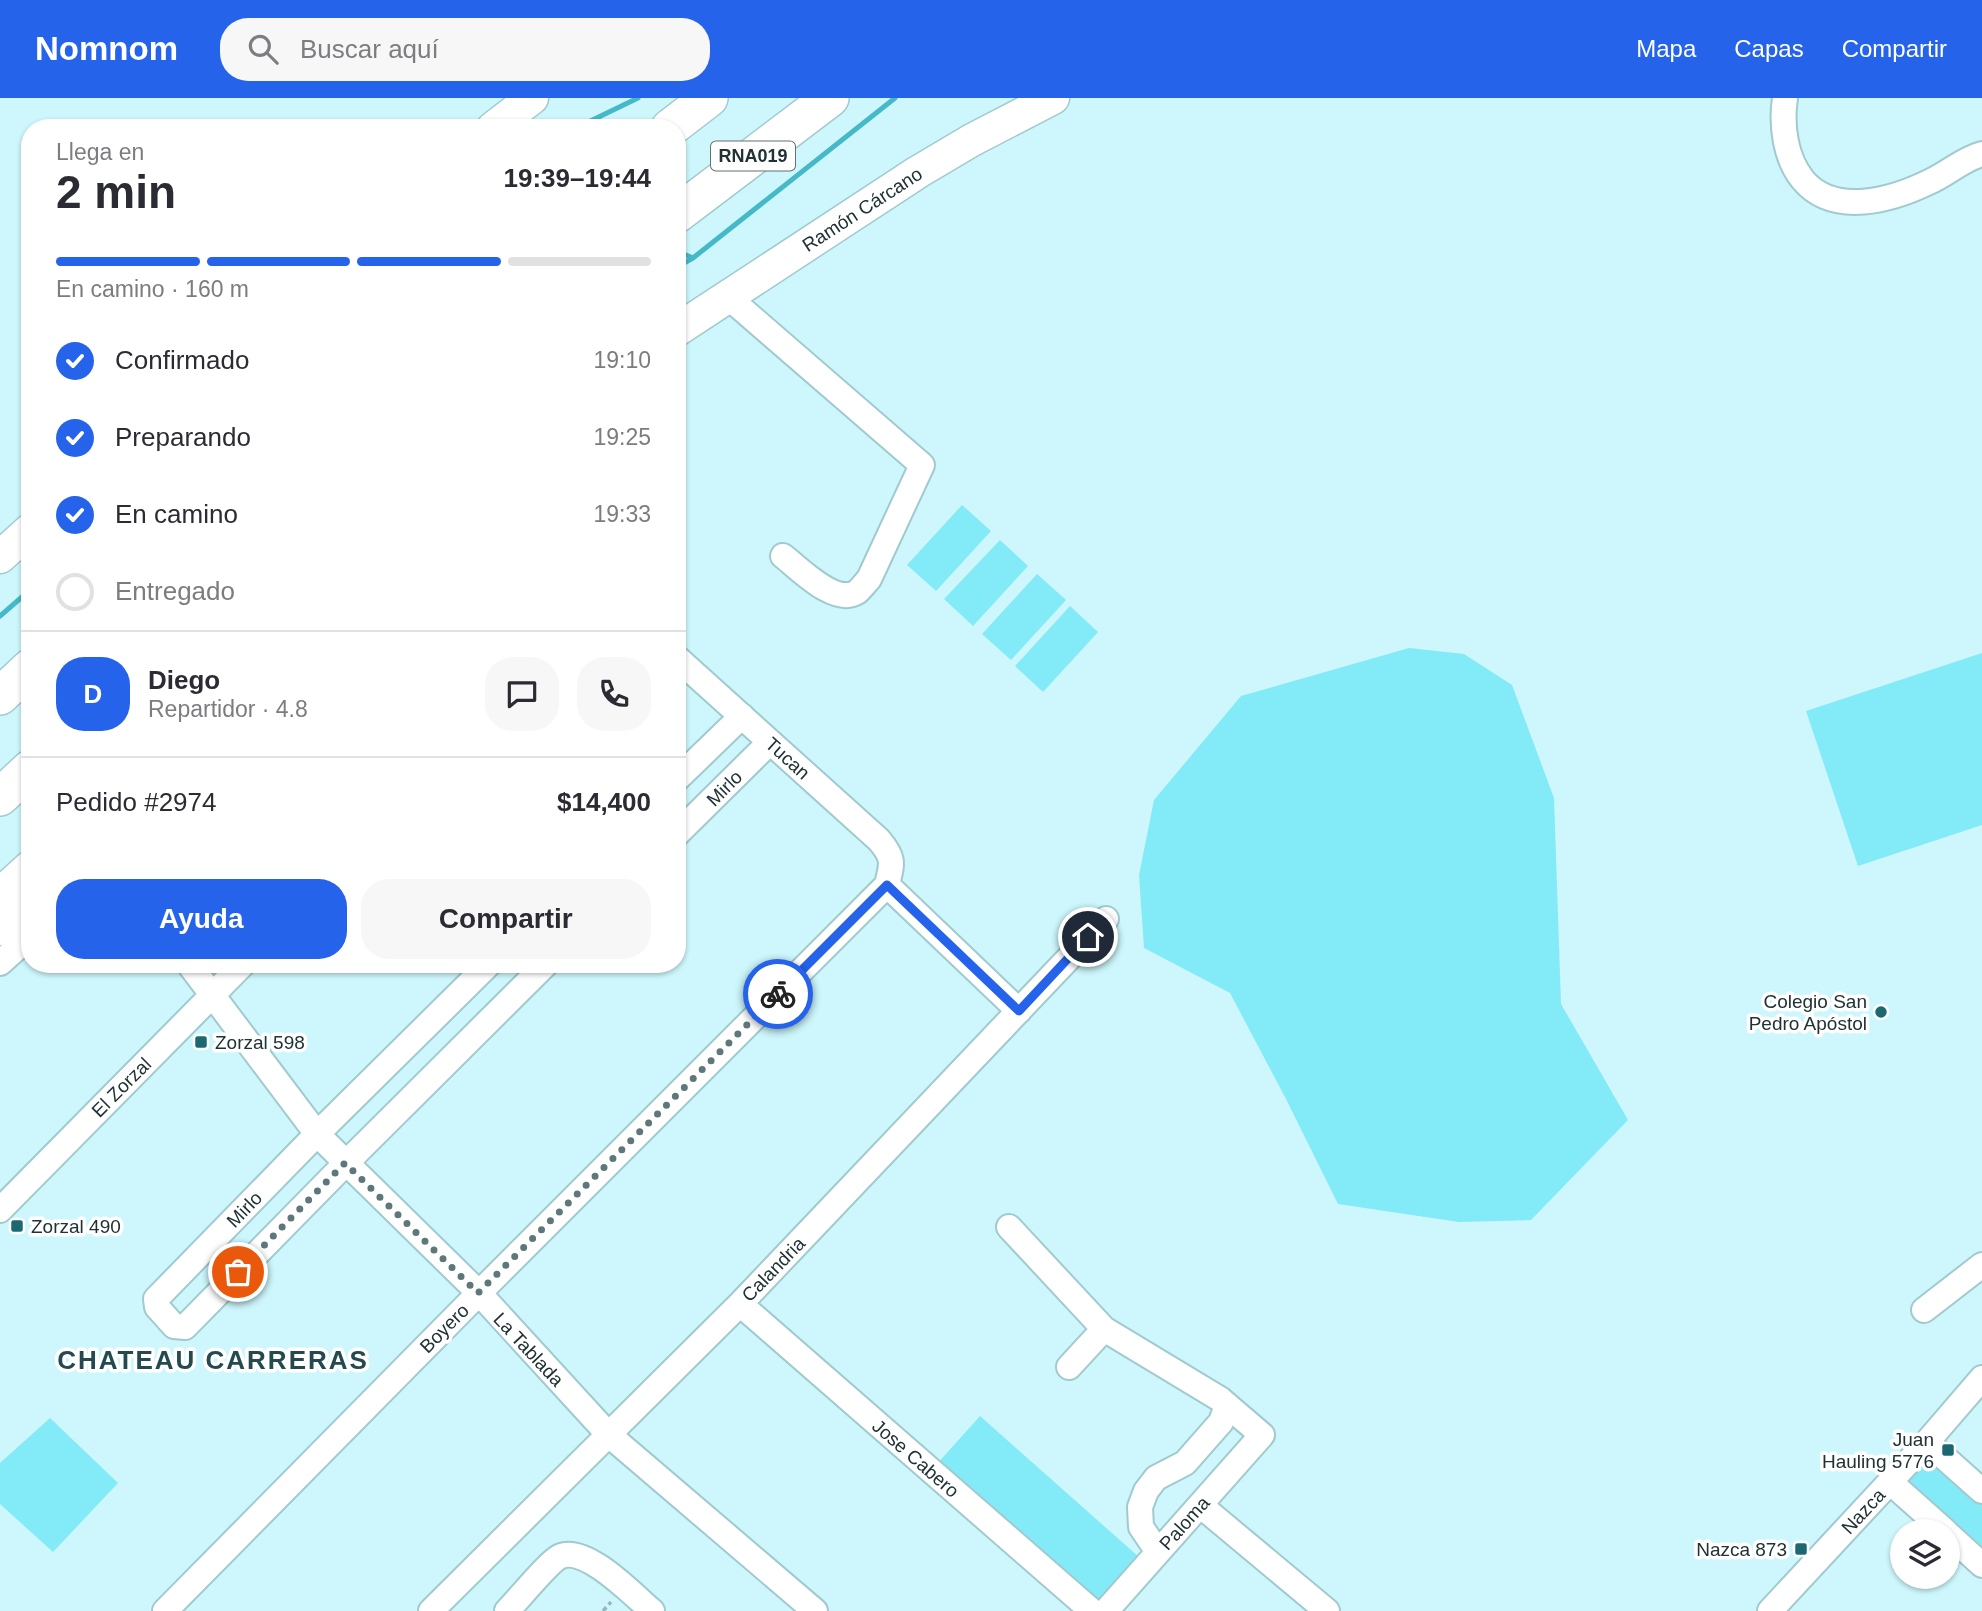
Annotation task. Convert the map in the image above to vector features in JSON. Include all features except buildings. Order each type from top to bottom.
[{"type":"highway","points":[[682,119],[709,98]]},
{"type":"highway","name":"RNA019","points":[[686,207],[830,98]]},
{"type":"highway","points":[[0,696],[21,676]]},
{"type":"highway","points":[[0,796],[21,777]]},
{"type":"main road","points":[[505,119],[532,98]]},
{"type":"main road","name":"Ramón Cárcano","points":[[686,324],[918,172],[972,140],[1054,98]]},
{"type":"main road","points":[[0,557],[21,538]]},
{"type":"main road","points":[[0,894],[21,875]]},
{"type":"main road","points":[[0,929],[21,910]]},
{"type":"street","points":[[1785,98],[1782,129],[1797,173],[1823,197],[1838,202],[1900,194],[1930,182],[1982,154]]},
{"type":"street","points":[[728,297],[922,465],[869,579],[856,593],[841,596],[829,590],[783,556]]},
{"type":"street","name":"Tucan","points":[[686,666],[879,840],[889,852],[890,874],[1019,1011]]},
{"type":"street","name":"Mirlo","points":[[686,770],[742,716]]},
{"type":"street","name":"Mirlo","points":[[686,825],[770,742]]},
{"type":"street","name":"Boyero","points":[[165,1611],[890,874]]},
{"type":"street","name":"Calandria","points":[[446,1607],[609,1435],[740,1304],[1106,919]]},
{"type":"street","points":[[0,963],[21,944]]},
{"type":"street","name":"La Tablada","points":[[196,973],[317,1134],[478,1293],[609,1435],[815,1611]]},
{"type":"street","name":"El Zorzal","points":[[0,1209],[234,973]]},
{"type":"street","name":"Mirlo","points":[[480,973],[156,1299],[157,1307],[174,1325],[185,1327],[345,1163],[537,973]]},
{"type":"street","points":[[1009,1227],[1104,1329],[1227,1405],[1221,1422],[1185,1463],[1156,1478],[1146,1491],[1140,1507],[1141,1527],[1166,1544]]},
{"type":"street","points":[[1924,1310],[1982,1265]]},
{"type":"street","name":"Jose Cabero","points":[[740,1304],[1092,1611]]},
{"type":"street","points":[[1069,1367],[1104,1329]]},
{"type":"street","name":"Nazca","points":[[1774,1610],[1982,1378]]},
{"type":"street","name":"Paloma","points":[[1106,1611],[1262,1436],[1227,1405]]},
{"type":"street","points":[[1927,1442],[1982,1490]]},
{"type":"street","points":[[1890,1482],[1931,1519]]},
{"type":"street","points":[[1200,1505],[1327,1611]]},
{"type":"street","points":[[1960,1544],[1982,1564]]},
{"type":"street","points":[[507,1611],[559,1556],[573,1554],[595,1563],[652,1611]]},
{"type":"path","points":[[604,1611],[611,1602]]},
{"type":"shaded area","points":[[962,505],[991,531],[936,591],[907,565]]},
{"type":"shaded area","points":[[1000,540],[1028,566],[973,626],[944,599]]},
{"type":"shaded area","points":[[1037,574],[1066,600],[1011,660],[982,634]]},
{"type":"shaded area","points":[[1070,606],[1098,632],[1043,692],[1015,666]]},
{"type":"shaded area","points":[[1409,648],[1464,654],[1512,685],[1554,798],[1561,1004],[1628,1120],[1531,1220],[1459,1222],[1338,1204],[1230,993],[1144,948],[1139,875],[1154,800],[1241,696]]},
{"type":"shaded area","points":[[1982,653],[1982,825],[1858,866],[1806,711]]},
{"type":"shaded area","points":[[980,1416],[1140,1558],[1096,1607],[936,1465]]},
{"type":"shaded area","points":[[50,1418],[118,1483],[53,1552],[0,1504],[0,1463]]},
{"type":"shaded area","points":[[1924,1453],[1982,1505],[1982,1546],[1960,1527],[1960,1519],[1952,1519],[1903,1476]]},
{"type":"waterway","points":[[595,119],[638,98]]},
{"type":"waterway","points":[[686,262],[895,98]]},
{"type":"waterway","points":[[686,255],[693,258]]},
{"type":"waterway","points":[[0,616],[21,598]]},
{"type":"way so far","points":[[238,1272],[345,1163],[478,1293],[778,994]]},
{"type":"place","name":"Colegio San Pedro Apóstol","points":[[1881,1012]]},
{"type":"place","name":"Zorzal 598","points":[[201,1042]]},
{"type":"place","name":"Zorzal 490","points":[[17,1226]]},
{"type":"place","name":"Juan Hauling 5776","points":[[1948,1450]]},
{"type":"place","name":"Nazca 873","points":[[1801,1549]]},
{"type":"district","name":"CHATEAU CARRERAS","points":[[213,1360]]},
{"type":"route","points":[[778,994],[887,885],[1019,1011],[1088,937]]}]
